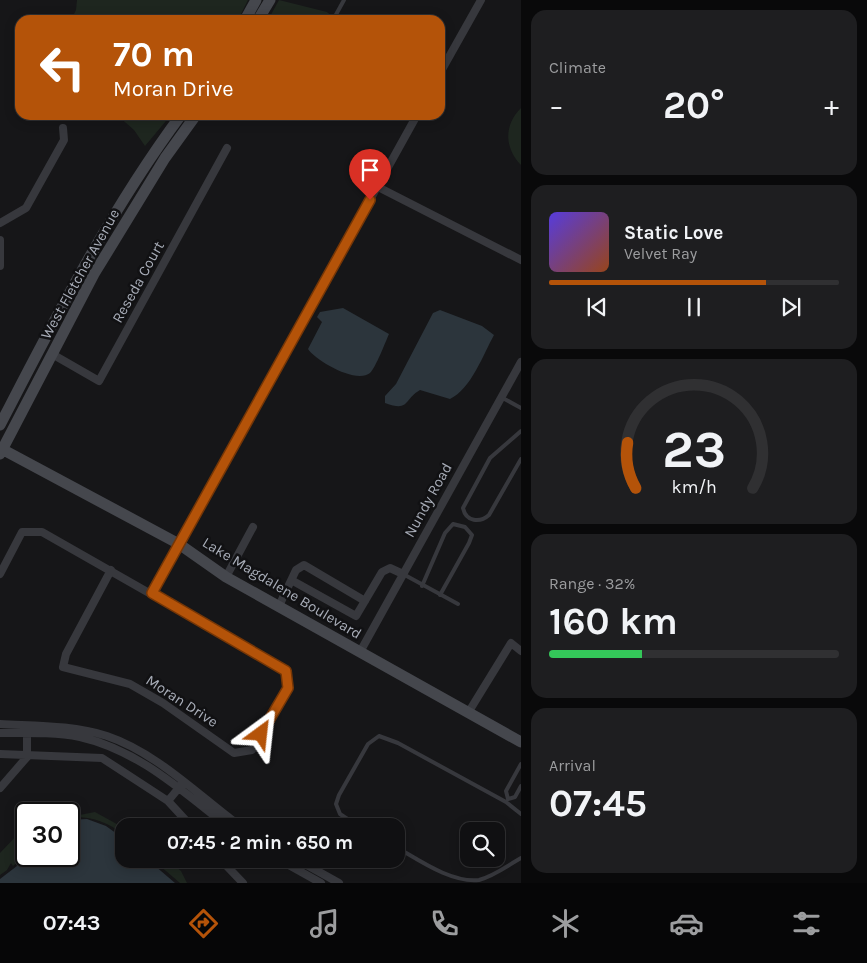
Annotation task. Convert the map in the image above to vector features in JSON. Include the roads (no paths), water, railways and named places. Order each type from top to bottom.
[{"type":"main road","points":[[248,15],[256,0]]},
{"type":"main road","points":[[261,15],[270,0]]},
{"type":"main road","name":"West Fletcher Avenue","points":[[0,426],[93,250],[131,187],[178,120]]},
{"type":"main road","name":"West Fletcher Avenue","points":[[1,451],[94,274],[165,158],[192,120]]},
{"type":"main road","name":"Lake Magdalene Boulevard","points":[[1,451],[179,544],[226,576],[521,742]]},
{"type":"street","points":[[445,65],[480,0]]},
{"type":"street","points":[[152,593],[414,120]]},
{"type":"street","points":[[0,223],[26,208],[64,140],[63,128]]},
{"type":"street","name":"Reseda Court","points":[[52,354],[100,381],[227,148]]},
{"type":"street","points":[[378,187],[521,260]]},
{"type":"street","points":[[0,240],[0,266]]},
{"type":"street","name":"Nundy Road","points":[[360,652],[521,362]]},
{"type":"street","points":[[226,576],[254,527]]},
{"type":"street","name":"Moran Drive","points":[[0,574],[22,532],[42,532],[111,570],[152,593],[286,671],[288,688],[252,750],[234,753],[163,703],[130,684],[63,668],[66,654],[111,570]]},
{"type":"street","points":[[279,606],[293,581],[296,570],[304,565],[365,600]]},
{"type":"street","points":[[293,581],[356,616],[386,569],[390,568],[403,574]]},
{"type":"street","points":[[468,713],[511,643],[521,651]]},
{"type":"street","points":[[0,724],[27,729]]},
{"type":"street","points":[[0,733],[27,729],[76,728],[106,736],[138,751],[181,785],[228,818]]},
{"type":"street","points":[[0,788],[27,757],[27,729]]},
{"type":"street","points":[[0,754],[27,757],[66,756],[102,758],[168,801],[184,818]]},
{"type":"street","points":[[168,801],[181,785]]},
{"type":"street","points":[[181,785],[217,818]]},
{"type":"street","points":[[229,868],[243,883]]},
{"type":"street","points":[[294,868],[321,883]]},
{"type":"street","points":[[312,868],[339,883]]},
{"type":"lane","points":[[336,15],[344,0]]},
{"type":"lane","points":[[501,398],[521,408]]},
{"type":"lane","points":[[521,431],[490,458],[465,503],[464,513],[476,521],[483,521],[489,515],[521,460]]},
{"type":"lane","points":[[422,586],[446,534],[453,524],[465,526],[472,535],[470,542],[440,595]]},
{"type":"lane","points":[[403,574],[458,604]]},
{"type":"lane","points":[[346,818],[340,814],[336,804],[339,795],[368,744],[379,736],[398,743],[507,801],[521,814]]},
{"type":"lane","points":[[507,801],[506,791],[521,764]]},
{"type":"lane","points":[[507,801],[515,796],[521,786]]},
{"type":"lane","points":[[405,852],[441,873],[459,880],[471,881],[495,873],[521,858]]}]
